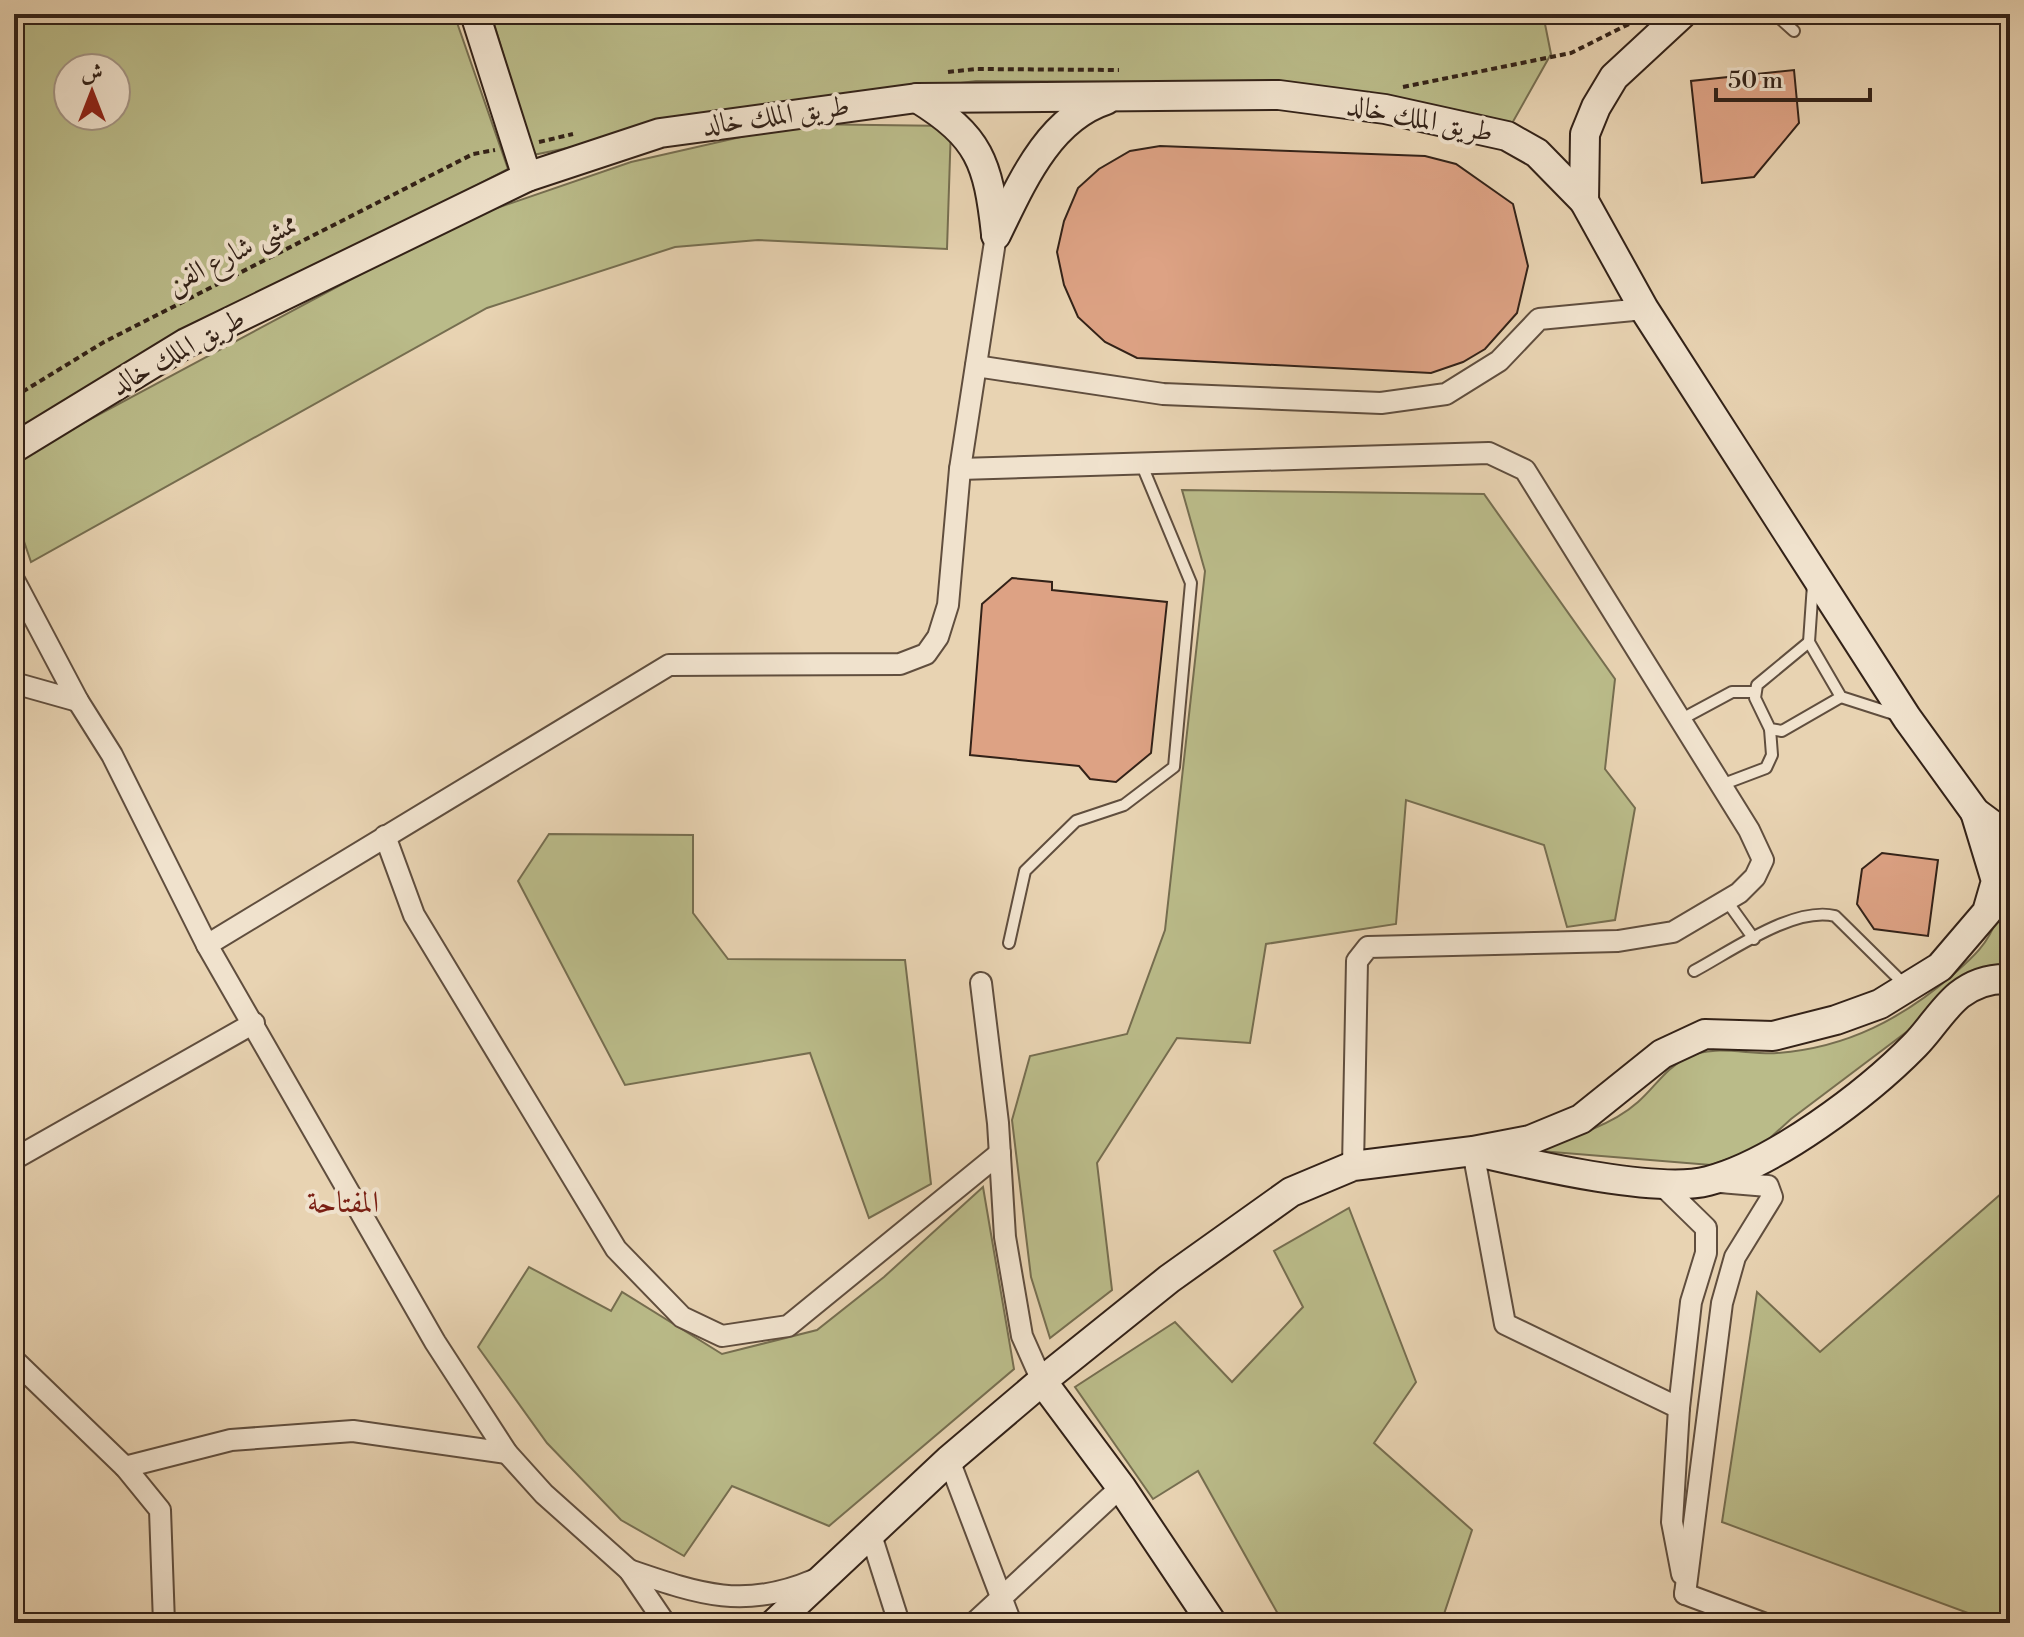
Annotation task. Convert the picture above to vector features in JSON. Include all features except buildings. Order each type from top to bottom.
[{"type":"street","points":[[475,14],[527,177]]},
{"type":"street","points":[[1682,14],[1614,77],[1596,107],[1585,134],[1584,201],[1644,309],[1907,718],[1975,812],[2010,838]]},
{"type":"street","name":"طريق الملك خالد","points":[[14,448],[186,343],[527,177],[660,133],[917,98],[1279,95],[1385,109],[1507,136],[1537,153],[1584,201]]},
{"type":"street","points":[[996,235],[1021,184],[1053,136],[1074,115],[1104,100],[1164,96]]},
{"type":"street","points":[[207,945],[669,665],[900,664],[926,654],[938,637],[948,605],[960,469],[996,235],[992,193],[981,154],[947,116],[917,98]]},
{"type":"street","points":[[976,366],[1163,394],[1381,403],[1446,394],[1499,361],[1539,319],[1644,309]]},
{"type":"street","points":[[960,469],[1489,453],[1507,459],[1525,470],[1721,785],[1763,860],[1755,877],[1726,900],[1673,932],[1618,941],[1368,947],[1357,961],[1353,1166]]},
{"type":"street","points":[[14,580],[78,701],[112,755],[207,945],[435,1342],[507,1453],[544,1494],[629,1570],[665,1623]]},
{"type":"street","points":[[14,683],[78,701]]},
{"type":"street","points":[[775,1623],[949,1460],[1042,1381],[1169,1279],[1291,1192],[1353,1166],[1473,1151],[1530,1140],[1581,1119],[1662,1054],[1705,1034],[1773,1036],[1836,1020],[1880,1004],[1940,967],[1987,912],[1996,881],[1975,812]]},
{"type":"street","points":[[385,836],[414,915],[616,1249],[682,1317],[722,1336],[788,1326],[1000,1153]]},
{"type":"street","points":[[1707,1182],[1792,1142],[1914,1047],[1959,996],[1979,983],[2010,979]]},
{"type":"street","points":[[981,983],[1000,1153],[1005,1237],[1022,1336],[1042,1381],[1121,1487],[1212,1623]]},
{"type":"street","points":[[14,1159],[254,1023]]},
{"type":"street","points":[[1473,1151],[1546,1168],[1661,1184],[1707,1182],[1768,1186],[1772,1197],[1735,1257],[1722,1303],[1685,1594]]},
{"type":"street","points":[[1473,1151],[1505,1324],[1679,1408]]},
{"type":"street","points":[[1661,1184],[1706,1228],[1706,1253],[1691,1302],[1679,1408],[1672,1522],[1685,1594]]},
{"type":"street","points":[[14,1360],[125,1467],[160,1510],[164,1623]]},
{"type":"street","points":[[125,1467],[231,1440],[353,1431],[507,1453]]},
{"type":"street","points":[[949,1460],[1011,1623]]},
{"type":"street","points":[[974,1623],[1121,1487]]},
{"type":"street","points":[[871,1535],[899,1623]]},
{"type":"street","points":[[629,1570],[684,1589],[749,1599],[782,1594],[823,1576]]},
{"type":"street","points":[[1685,1594],[1763,1623]]},
{"type":"lane","points":[[1775,14],[1794,31]]},
{"type":"lane","points":[[1009,943],[1025,871],[1076,821],[1124,805],[1174,767],[1191,583],[1141,463]]},
{"type":"lane","points":[[1813,574],[1809,642],[1841,697],[1907,718]]},
{"type":"lane","points":[[1721,785],[1766,768],[1772,755],[1770,729],[1754,692],[1757,685],[1809,642]]},
{"type":"lane","points":[[1680,720],[1732,692],[1754,692]]},
{"type":"lane","points":[[1770,729],[1782,731],[1841,697]]},
{"type":"lane","points":[[1726,900],[1754,939]]},
{"type":"lane","points":[[1694,971],[1793,919],[1821,913],[1835,916],[1907,987]]},
{"type":"path","name":"ممشى شارع الفن","points":[[14,397],[104,342],[473,154]]},
{"type":"green space","points":[[14,14],[454,14],[508,169],[145,359],[14,436]]},
{"type":"green space","points":[[538,14],[1543,14],[1551,54],[1510,127],[1261,82],[976,81],[759,109],[533,155],[493,20]]},
{"type":"green space","points":[[798,124],[951,126],[947,249],[758,240],[675,247],[487,308],[31,562],[14,512],[14,460],[462,220],[631,162]]},
{"type":"green space","points":[[1182,490],[1484,494],[1615,679],[1605,769],[1635,808],[1615,920],[1567,927],[1544,845],[1406,800],[1396,924],[1266,944],[1250,1043],[1177,1038],[1097,1163],[1112,1290],[1050,1338],[1031,1277],[1012,1120],[1030,1056],[1127,1034],[1165,930],[1205,571]]},
{"type":"green space","points":[[549,834],[693,835],[693,913],[728,959],[905,960],[931,1184],[869,1218],[810,1053],[625,1085],[518,881]]},
{"type":"green space","points":[[2002,860],[2010,865],[2010,968],[1985,967],[1960,979],[1925,1018],[1791,1119],[1759,1148],[1711,1165],[1528,1150],[1586,1132],[1614,1119],[1638,1102],[1673,1067],[1697,1053],[1803,1050],[1851,1037],[1895,1017],[1936,988],[1984,943],[1998,913]]},
{"type":"green space","points":[[2010,1186],[2010,1623],[1995,1623],[1722,1522],[1757,1292],[1820,1352]]},
{"type":"green space","points":[[983,1187],[1014,1369],[829,1526],[732,1486],[684,1556],[621,1520],[547,1443],[478,1347],[529,1267],[611,1311],[622,1292],[722,1354],[817,1330],[884,1277]]},
{"type":"green space","points":[[1349,1208],[1416,1382],[1374,1443],[1472,1530],[1441,1623],[1283,1623],[1198,1471],[1153,1499],[1075,1387],[1175,1322],[1232,1382],[1303,1307],[1274,1251]]},
{"type":"district","name":"المفتاحة","points":[[343,1203]]}]
